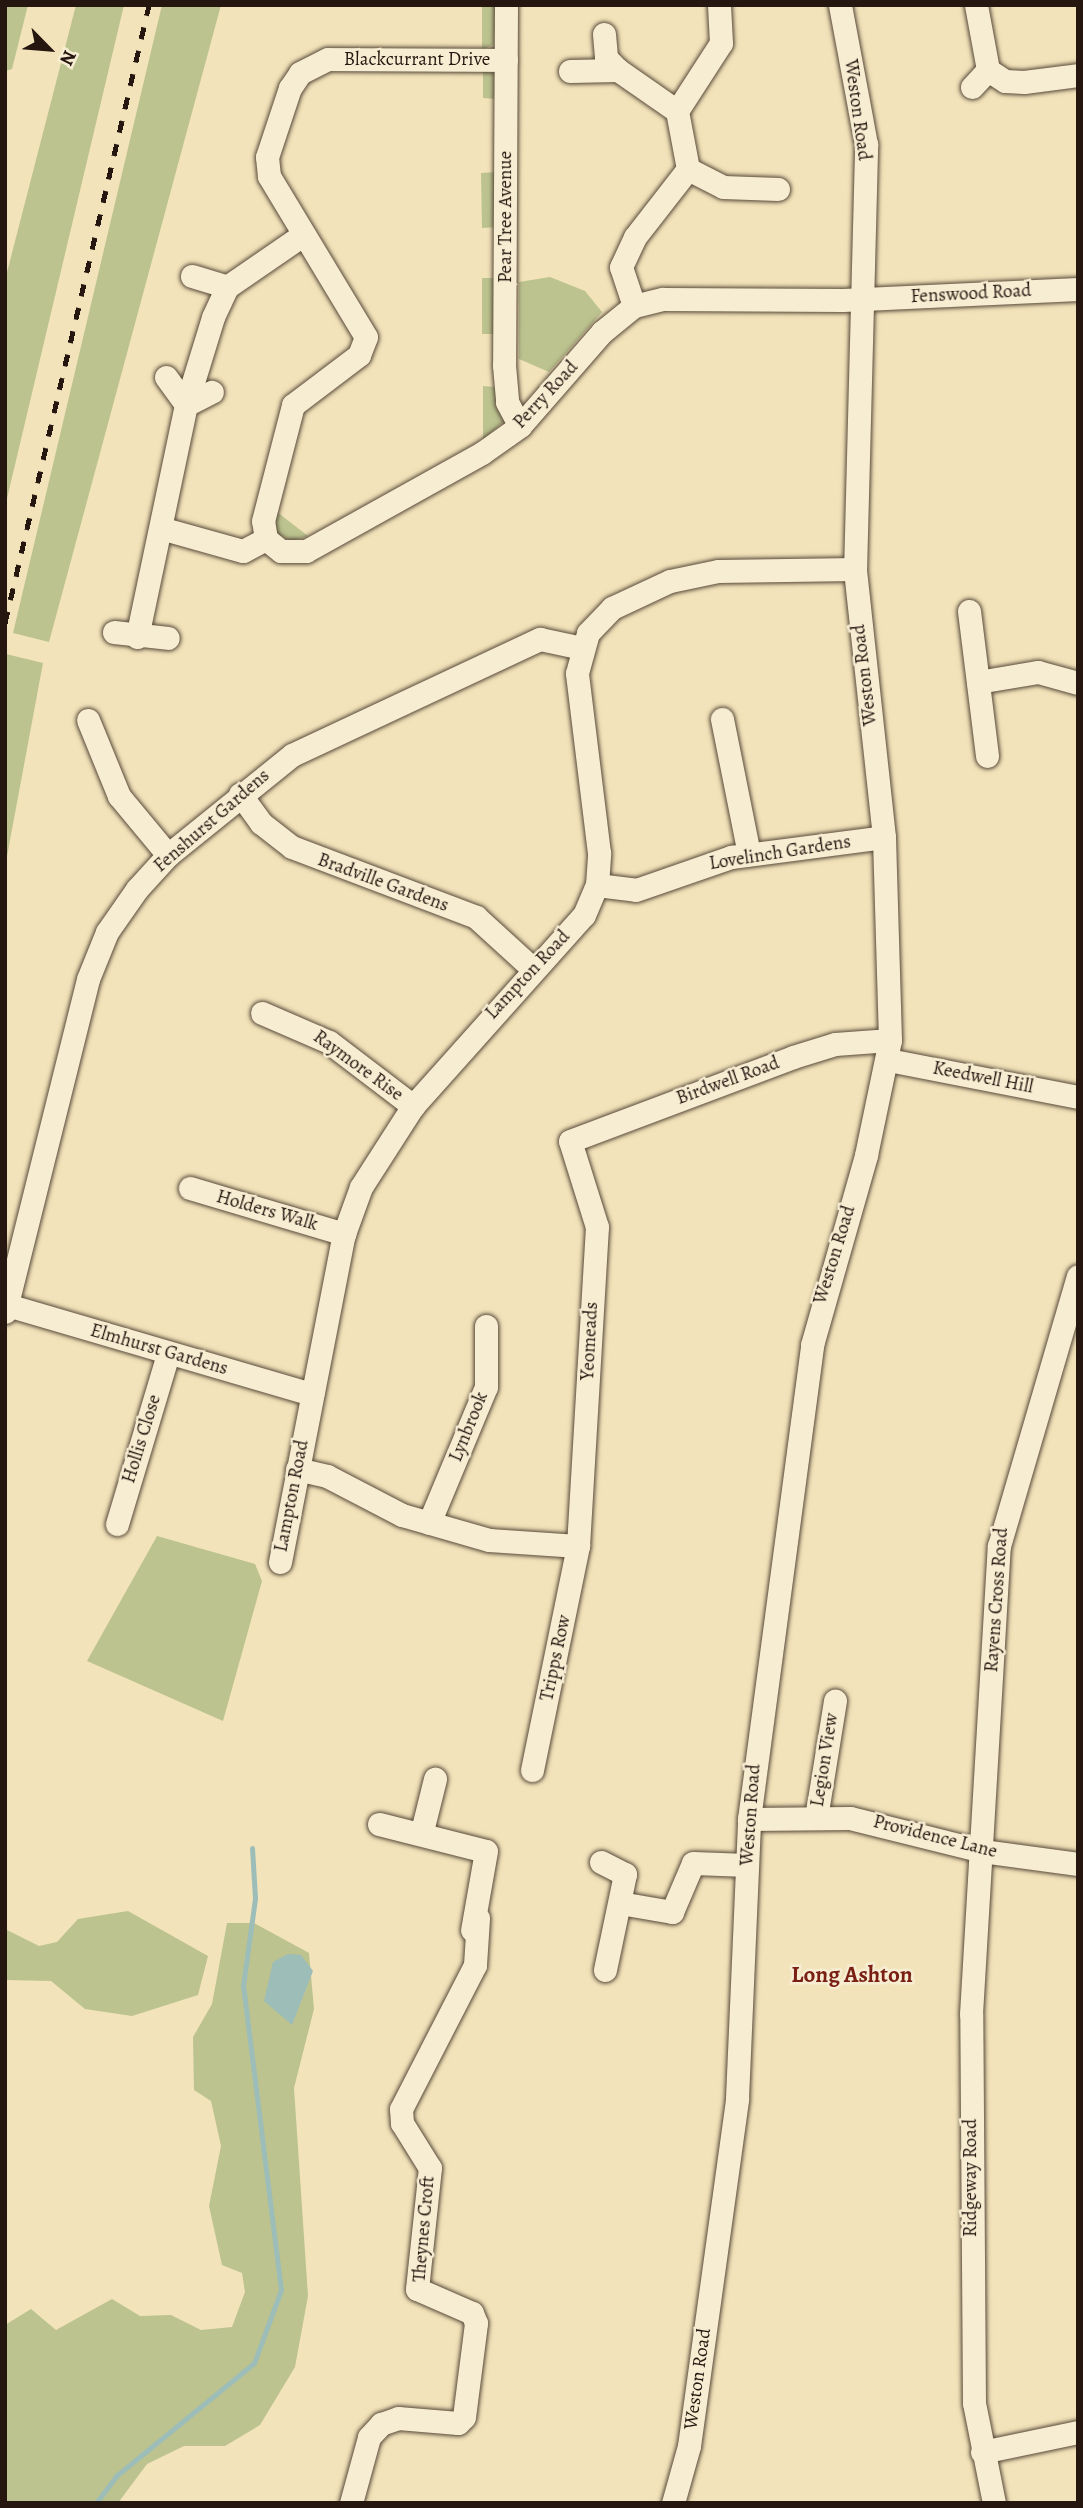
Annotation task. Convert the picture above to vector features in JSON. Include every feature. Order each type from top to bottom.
[{"type":"street","name":"Pear Tree Avenue","points":[[506,5],[504,365],[507,402],[520,426]]},
{"type":"street","points":[[634,306],[621,267],[635,237],[688,169],[677,111],[721,43],[719,5]]},
{"type":"street","name":"Weston Road","points":[[673,2503],[689,2446],[737,2098],[750,1819],[818,1314],[889,1050],[884,837],[855,569],[866,144],[840,5]]},
{"type":"street","points":[[976,5],[988,69]]},
{"type":"street","points":[[604,34],[606,58],[618,70],[677,111]]},
{"type":"street","name":"Blackcurrant Drive","points":[[266,539],[263,521],[293,405],[359,355],[366,337],[269,176],[267,158],[300,73],[328,60],[506,60]]},
{"type":"street","points":[[988,69],[1024,82],[1078,75]]},
{"type":"street","points":[[972,87],[988,69]]},
{"type":"street","points":[[570,71],[618,70]]},
{"type":"street","points":[[688,169],[723,187],[778,189]]},
{"type":"street","points":[[137,637],[164,530],[186,405],[203,386],[213,317],[227,287],[304,234]]},
{"type":"street","points":[[192,276],[227,287]]},
{"type":"street","name":"Fenswood Road","points":[[864,299],[1078,289]]},
{"type":"street","name":"Perry Road","points":[[266,539],[281,551],[306,551],[520,426],[602,332],[634,306],[663,299],[864,299]]},
{"type":"street","points":[[166,377],[186,405]]},
{"type":"street","points":[[164,530],[243,551],[266,539]]},
{"type":"street","points":[[582,648],[612,608],[670,581],[718,571],[855,569]]},
{"type":"street","points":[[970,611],[988,756]]},
{"type":"street","points":[[114,632],[137,637],[168,638]]},
{"type":"street","name":"Fenshurst Gardens","points":[[6,1308],[88,979],[107,932],[168,855],[240,794],[292,755],[506,652],[554,637],[582,648]]},
{"type":"street","name":"Lampton Road","points":[[280,1562],[296,1469],[344,1234],[361,1187],[413,1106],[532,968],[584,915],[597,885],[600,853],[577,673],[582,648]]},
{"type":"street","points":[[978,682],[1038,672],[1078,683]]},
{"type":"street","points":[[722,719],[749,855]]},
{"type":"street","points":[[88,720],[119,796],[168,855]]},
{"type":"street","name":"Bradville Gardens","points":[[240,794],[261,823],[292,847],[476,917],[532,968]]},
{"type":"street","name":"Lovelinch Gardens","points":[[597,885],[636,890],[691,868],[749,855],[884,837]]},
{"type":"street","name":"Raymore Rise","points":[[262,1013],[329,1042],[413,1106]]},
{"type":"street","name":"Keedwell Hill","points":[[889,1050],[1078,1097]]},
{"type":"street","name":"Birdwell Road","points":[[570,1141],[814,1051],[889,1050]]},
{"type":"street","name":"Yeomeads","points":[[570,1141],[597,1227],[578,1546]]},
{"type":"street","name":"Holders Walk","points":[[190,1188],[344,1234]]},
{"type":"street","name":"Rayens Cross Road","points":[[982,1851],[1001,1523],[1078,1276]]},
{"type":"street","name":"Elmhurst Gardens","points":[[6,1308],[312,1394]]},
{"type":"street","name":"Lynbrook","points":[[429,1523],[486,1387],[486,1326]]},
{"type":"street","name":"Hollis Close","points":[[117,1524],[168,1354]]},
{"type":"street","points":[[296,1469],[429,1523],[516,1545],[578,1546]]},
{"type":"street","name":"Tripps Row","points":[[533,1770],[578,1546]]},
{"type":"street","name":"Legion View","points":[[816,1818],[835,1701]]},
{"type":"street","points":[[422,1831],[435,1779]]},
{"type":"street","name":"Providence Lane","points":[[750,1819],[816,1818],[897,1825],[982,1851],[1078,1864]]},
{"type":"street","name":"Theynes Croft","points":[[351,2503],[369,2437],[381,2424],[398,2418],[458,2423],[464,2417],[476,2323],[472,2313],[417,2289],[430,2168],[402,2123],[401,2109],[480,1950],[478,1918],[485,1851],[422,1831],[379,1824]]},
{"type":"street","name":"Ridgeway Road","points":[[982,1851],[971,2014],[974,2403],[994,2503]]},
{"type":"street","points":[[601,1862],[625,1874],[605,1970]]},
{"type":"street","points":[[620,1903],[672,1912],[693,1863],[747,1865]]},
{"type":"street","points":[[982,2452],[1078,2432]]},
{"type":"green space","points":[[5,5],[28,5],[12,69],[5,71]]},
{"type":"green space","points":[[76,5],[124,5],[5,507],[5,280]]},
{"type":"green space","points":[[162,5],[221,5],[49,642],[13,633]]},
{"type":"green space","points":[[482,5],[496,5],[494,44],[482,50]]},
{"type":"green space","points":[[483,66],[495,72],[496,99],[483,98]]},
{"type":"green space","points":[[496,172],[497,227],[482,228],[481,173]]},
{"type":"green space","points":[[550,277],[585,291],[602,312],[549,372],[519,359],[519,282]]},
{"type":"green space","points":[[482,278],[497,278],[496,334],[482,334]]},
{"type":"green space","points":[[483,386],[495,387],[504,421],[483,440]]},
{"type":"green space","points":[[272,511],[308,536],[292,541],[275,533]]},
{"type":"green space","points":[[6,654],[43,663],[5,867],[5,657]]},
{"type":"green space","points":[[157,1536],[255,1564],[262,1581],[223,1721],[87,1661]]},
{"type":"green space","points":[[128,1911],[208,1956],[198,1995],[132,2016],[85,2009],[51,1981],[5,1980],[5,1929],[39,1946],[57,1942],[78,1919]]},
{"type":"green space","points":[[227,1923],[254,1923],[309,1953],[314,2009],[294,2088],[308,2296],[295,2367],[260,2425],[225,2446],[184,2446],[147,2464],[118,2503],[5,2503],[5,2325],[31,2309],[56,2330],[112,2299],[140,2316],[171,2315],[201,2330],[232,2327],[245,2292],[242,2273],[222,2265],[209,2206],[221,2146],[211,2101],[194,2090],[193,2037],[212,2004]]},
{"type":"water","points":[[288,1954],[301,1955],[313,1971],[292,2025],[264,2001],[273,1962]]},
{"type":"waterway","points":[[96,2503],[116,2476],[254,2363],[281,2290],[243,1986],[255,1898],[252,1848]]},
{"type":"railway","points":[[5,623],[149,5]]},
{"type":"district","name":"Long Ashton","points":[[852,1975]]}]
